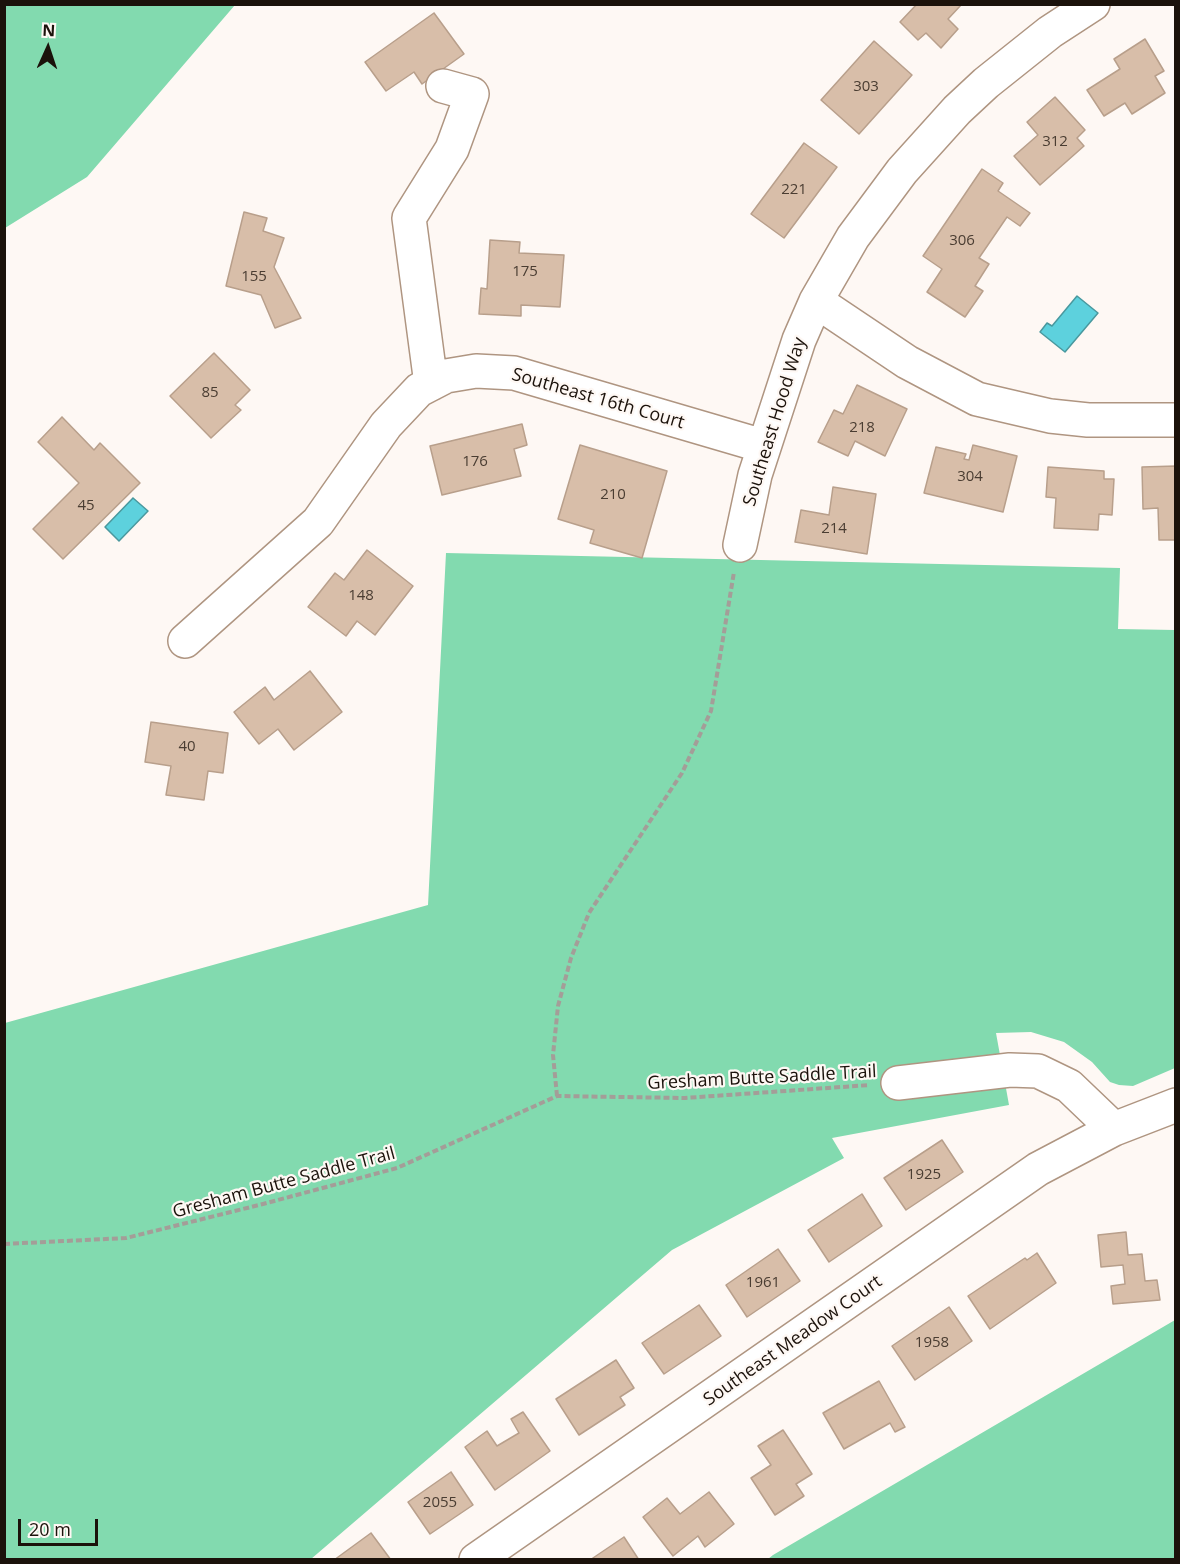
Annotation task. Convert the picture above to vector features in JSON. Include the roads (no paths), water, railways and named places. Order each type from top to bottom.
[{"type":"street","name":"Southeast Hood Way","points":[[740,545],[763,446],[799,340],[816,301],[853,237],[902,171],[957,110],[986,83],[1050,32],[1093,4]]},
{"type":"street","points":[[431,384],[409,218],[452,149],[472,94],[443,86]]},
{"type":"street","points":[[816,301],[907,362],[977,399],[1050,416],[1088,420],[1176,420]]},
{"type":"street","name":"Southeast 16th Court","points":[[185,641],[318,522],[386,425],[419,390],[446,376],[476,371],[513,373],[763,446]]},
{"type":"street","points":[[898,1083],[1010,1070],[1038,1071],[1069,1086],[1114,1129]]},
{"type":"street","name":"Southeast Meadow Court","points":[[476,1560],[1038,1169],[1114,1129],[1176,1105]]},
{"type":"water","points":[[1077,296],[1098,313],[1065,352],[1040,332],[1047,323],[1052,326]]},
{"type":"water","points":[[133,498],[148,511],[119,541],[105,527]]}]
